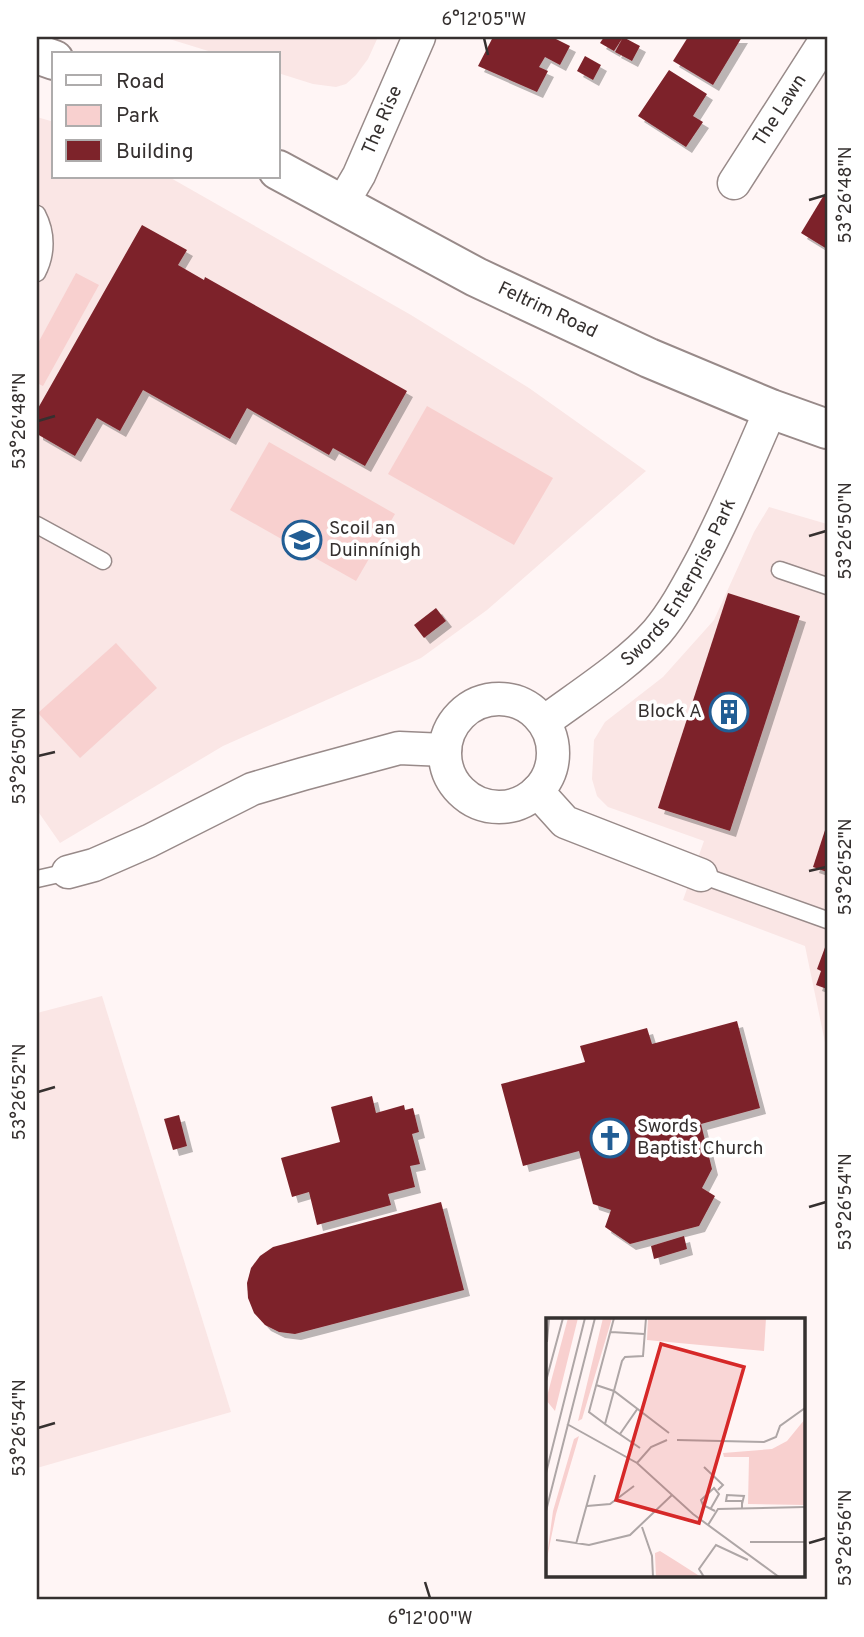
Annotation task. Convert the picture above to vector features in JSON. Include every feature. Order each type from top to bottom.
[{"type":"street","name":"The Rise","points":[[342,204],[359,175],[419,37]]},
{"type":"street","name":"The Lawn","points":[[734,183],[827,38]]},
{"type":"street","name":"Feltrim Road","points":[[280,171],[501,288],[661,364],[827,429]]},
{"type":"street","name":"Swords Enterprise Park","points":[[544,722],[625,662],[656,633],[679,602],[732,499],[771,409]]},
{"type":"street","points":[[501,699],[517,702],[532,710],[544,722],[551,739],[553,757],[548,776],[537,791],[524,801],[507,806],[490,806],[474,801],[461,792],[446,765],[445,750],[448,733],[457,719],[469,708],[485,701],[501,699]]},
{"type":"street","points":[[68,872],[94,865],[149,841],[252,789],[399,748],[445,750]]},
{"type":"street","points":[[537,791],[565,822],[701,875]]},
{"type":"lane","points":[[37,214],[44,232],[45,250],[37,273]]},
{"type":"lane","points":[[37,525],[103,561]]},
{"type":"lane","points":[[780,570],[827,586]]},
{"type":"lane","points":[[37,879],[68,872]]},
{"type":"lane","points":[[701,875],[827,920]]},
{"type":"shaded area","points":[[163,37],[378,37],[368,59],[356,75],[346,84],[336,87],[313,84],[280,74],[280,52],[212,52]]},
{"type":"shaded area","name":"Scoil an Duinnínigh","points":[[37,117],[52,121],[52,178],[171,178],[411,315],[529,388],[646,471],[487,610],[421,658],[223,746],[60,843],[37,810]]},
{"type":"shaded area","points":[[769,507],[827,524],[827,1052],[805,946],[683,900],[704,841],[608,807],[597,796],[592,779],[594,740],[605,722],[663,677],[714,620],[754,532]]},
{"type":"shaded area","points":[[102,996],[231,1412],[37,1468],[37,1013]]},
{"type":"green space","points":[[76,273],[99,285],[43,386],[37,383],[37,345]]},
{"type":"green space","points":[[427,406],[553,478],[514,545],[388,474]]},
{"type":"green space","points":[[269,442],[395,514],[356,581],[230,510]]},
{"type":"green space","points":[[116,643],[157,688],[80,758],[38,713]]},
{"type":"building","points":[[493,37],[552,37],[570,46],[560,65],[545,57],[539,67],[548,71],[537,92],[478,66]]},
{"type":"building","points":[[604,37],[623,37],[640,46],[632,61],[615,52],[622,39],[614,51],[600,43]]},
{"type":"building","points":[[688,37],[742,37],[713,85],[673,61]]},
{"type":"building","points":[[585,56],[601,65],[593,80],[577,71]]},
{"type":"building","points":[[669,70],[707,94],[693,116],[703,122],[686,147],[638,116]]},
{"type":"building","points":[[827,190],[827,249],[801,233]]},
{"type":"building","points":[[142,225],[187,250],[178,265],[204,280],[205,277],[407,391],[365,466],[333,448],[329,455],[247,408],[230,439],[143,390],[120,431],[97,418],[75,456],[37,434],[37,410]]},
{"type":"building","name":"Block A","points":[[728,593],[800,616],[730,831],[658,808]]},
{"type":"building","points":[[436,608],[446,621],[424,638],[414,625]]},
{"type":"building","points":[[827,824],[827,872],[813,867]]},
{"type":"building","points":[[827,942],[827,989],[816,985],[821,971],[817,969]]},
{"type":"building","name":"Swords Baptist Church","points":[[737,1021],[760,1108],[701,1124],[712,1169],[702,1188],[715,1196],[699,1226],[630,1244],[605,1227],[611,1210],[593,1204],[579,1151],[523,1166],[501,1084],[585,1062],[580,1046],[647,1028],[652,1044]]},
{"type":"building","points":[[372,1096],[376,1113],[404,1105],[405,1110],[413,1108],[419,1132],[412,1134],[420,1164],[410,1166],[415,1187],[388,1194],[391,1205],[317,1225],[309,1192],[292,1197],[281,1158],[340,1142],[331,1107]]},
{"type":"building","points":[[179,1115],[187,1146],[173,1150],[164,1119]]},
{"type":"building","points":[[441,1202],[464,1290],[295,1334],[279,1332],[265,1325],[254,1313],[248,1298],[247,1283],[251,1268],[260,1256],[273,1247]]},
{"type":"building","points":[[684,1236],[687,1249],[654,1259],[651,1246]]},
{"type":"place","name":"Scoil an Duinnínigh","points":[[302,540]]},
{"type":"place","name":"Block A","points":[[729,712]]},
{"type":"place","name":"Swords Baptist Church","points":[[610,1138]]}]
